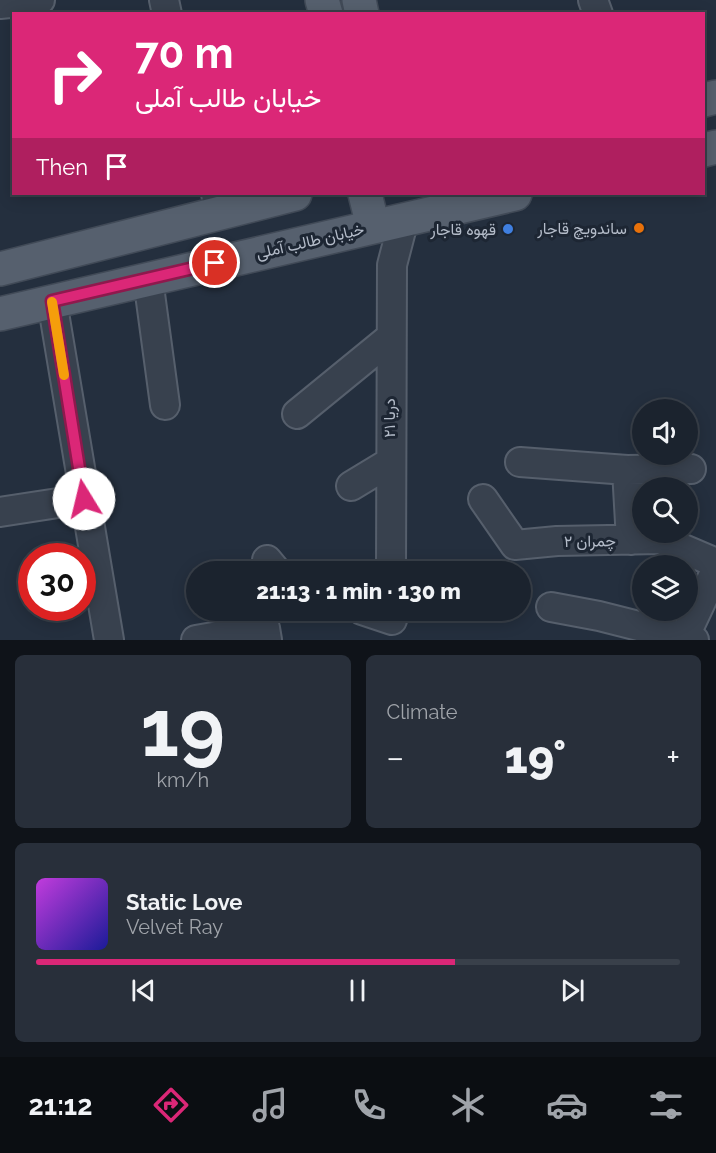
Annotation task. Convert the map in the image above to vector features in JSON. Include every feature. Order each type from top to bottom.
[{"type":"main road","points":[[0,269],[218,202],[283,195]]},
{"type":"main road","points":[[365,195],[373,226]]},
{"type":"main road","name":"خیابان طالب آملی","points":[[0,314],[373,226],[402,206],[506,195]]},
{"type":"street","points":[[0,4],[40,0]]},
{"type":"street","name":"دریا ۲۱","points":[[392,561],[389,463],[392,265],[402,206]]},
{"type":"street","name":"دریا ۲۱","points":[[373,226],[392,265]]},
{"type":"street","points":[[148,279],[165,405]]},
{"type":"street","points":[[52,301],[109,640]]},
{"type":"street","points":[[297,414],[390,338]]},
{"type":"street","points":[[520,462],[627,470],[691,469]]},
{"type":"street","points":[[351,486],[389,463]]},
{"type":"street","points":[[627,470],[631,540]]},
{"type":"street","points":[[0,512],[84,499]]},
{"type":"street","name":"چمران ۲","points":[[483,499],[515,545],[557,541],[660,539],[716,564]]},
{"type":"street","points":[[550,608],[599,616],[687,640],[716,570]]},
{"type":"street","points":[[196,640],[265,628],[267,640]]},
{"type":"slow traffic","points":[[52,302],[64,375]]},
{"type":"place","name":"ساندویچ قاجار","points":[[639,228]]},
{"type":"place","name":"قهوه قاجار","points":[[508,229]]},
{"type":"route","points":[[84,499],[52,301],[215,263]]}]
